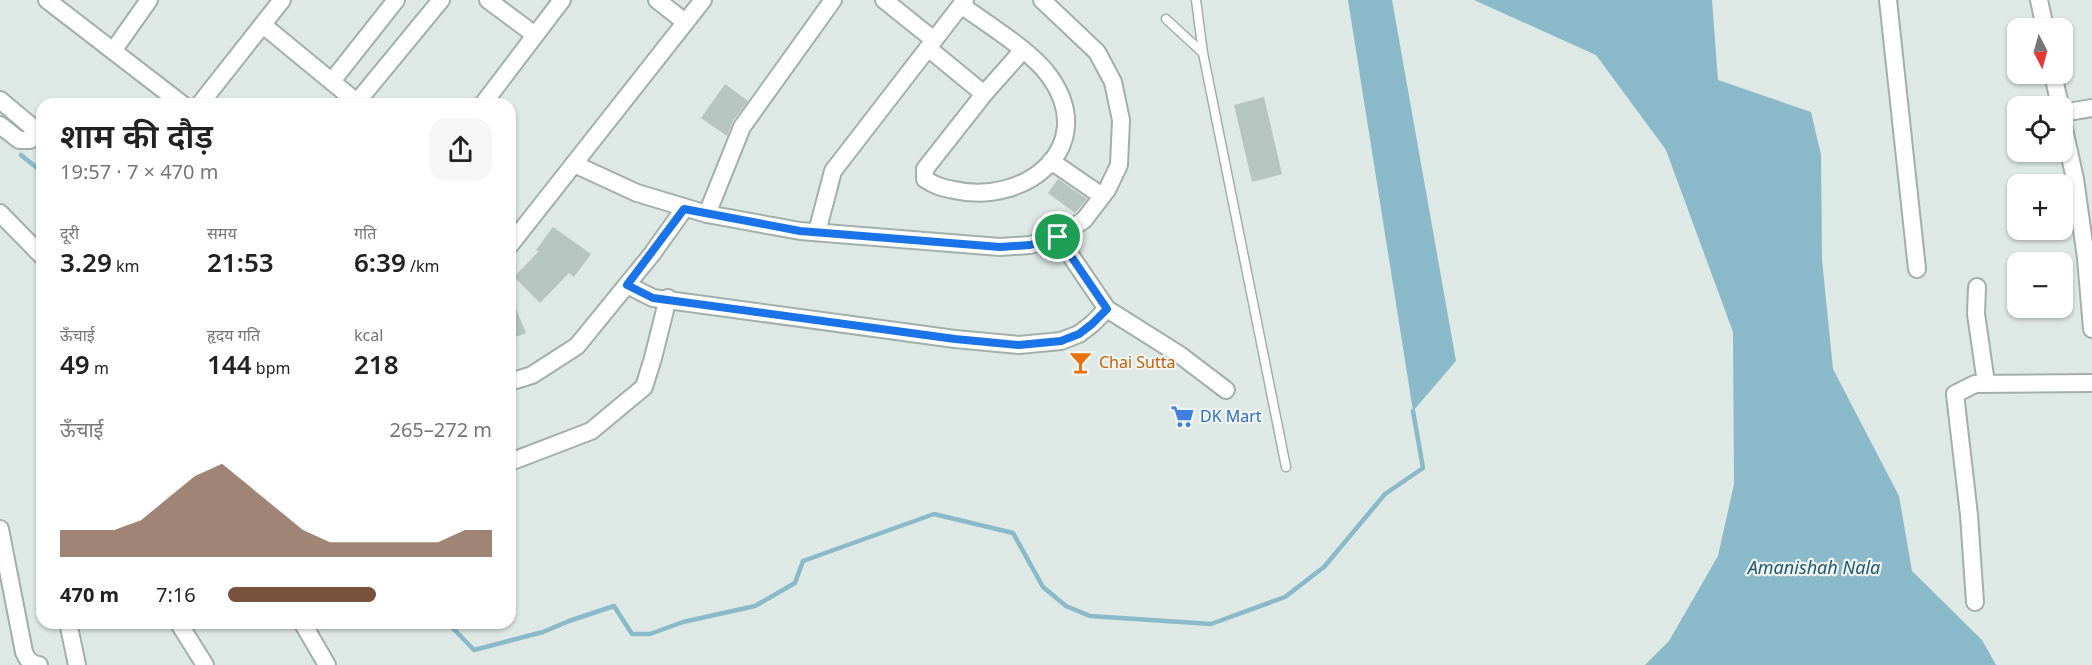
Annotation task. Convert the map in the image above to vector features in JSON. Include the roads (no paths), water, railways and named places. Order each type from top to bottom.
[{"type":"street","points":[[47,0],[174,98]]},
{"type":"street","points":[[113,51],[149,0]]},
{"type":"street","points":[[205,98],[282,0]]},
{"type":"street","points":[[332,81],[396,0]]},
{"type":"street","points":[[362,98],[441,0]]},
{"type":"street","points":[[488,0],[535,35]]},
{"type":"street","points":[[488,98],[562,0]]},
{"type":"street","points":[[657,0],[685,22]]},
{"type":"street","points":[[516,233],[574,164],[703,0]]},
{"type":"street","points":[[707,214],[742,127],[833,0]]},
{"type":"street","points":[[884,0],[984,94]]},
{"type":"street","points":[[574,164],[637,193],[684,209],[800,231],[1000,247],[1030,245],[1058,237],[1084,220],[1102,196],[1119,165],[1121,120],[1113,81],[1097,52],[1042,0]]},
{"type":"street","points":[[1888,0],[1917,269]]},
{"type":"street","points":[[2039,0],[2042,18]]},
{"type":"street","points":[[817,232],[833,171],[963,3],[1023,50],[1050,76],[1061,97],[1066,120],[1063,145],[1051,161],[1031,180],[996,192],[971,194],[935,186],[925,178],[925,169],[984,94],[1023,50]]},
{"type":"street","points":[[263,25],[352,98]]},
{"type":"street","points":[[0,100],[31,126],[34,135],[30,140],[19,141],[0,125]]},
{"type":"street","points":[[2073,111],[2092,108]]},
{"type":"street","points":[[1051,161],[1102,196]]},
{"type":"street","points":[[2071,162],[2089,257],[2092,329]]},
{"type":"street","points":[[516,380],[532,375],[577,346],[627,285],[684,209]]},
{"type":"street","points":[[0,213],[36,250]]},
{"type":"street","points":[[1058,237],[1107,309],[1180,355],[1226,390]]},
{"type":"street","points":[[627,285],[653,298],[668,298],[943,337],[1019,345],[1061,341],[1092,324],[1107,309]]},
{"type":"street","points":[[1977,287],[1976,314],[1986,383]]},
{"type":"street","points":[[516,460],[591,431],[644,387],[668,298]]},
{"type":"street","points":[[1975,602],[1969,515],[1955,394],[1975,384],[1986,383],[2092,383]]},
{"type":"street","points":[[0,529],[24,652],[27,660],[39,665]]},
{"type":"street","points":[[69,629],[77,665]]},
{"type":"street","points":[[182,629],[205,665]]},
{"type":"street","points":[[306,629],[327,665]]},
{"type":"lane","points":[[1196,0],[1203,53],[1286,467]]},
{"type":"lane","points":[[1166,19],[1203,53]]},
{"type":"water","points":[[1348,0],[1392,0],[1456,361],[1413,411]]},
{"type":"water","name":"Amanishah Nala","points":[[1474,0],[1712,0],[1718,80],[1811,112],[1821,155],[1822,260],[1833,369],[1899,496],[1912,571],[1982,640],[1996,665],[1645,665],[1669,641],[1718,556],[1734,484],[1733,332],[1666,150],[1596,55]]},
{"type":"waterway","points":[[21,155],[36,167]]},
{"type":"waterway","points":[[454,629],[474,650],[543,632],[614,606],[632,634],[650,634],[683,622],[755,606],[795,583],[803,561],[934,514],[1013,533],[1043,587],[1066,606],[1090,616],[1211,624],[1285,597],[1324,567],[1385,494],[1423,468],[1413,411]]},
{"type":"place","name":"Chai Sutta","points":[[1081,362]]},
{"type":"place","name":"DK Mart","points":[[1182,416]]}]
